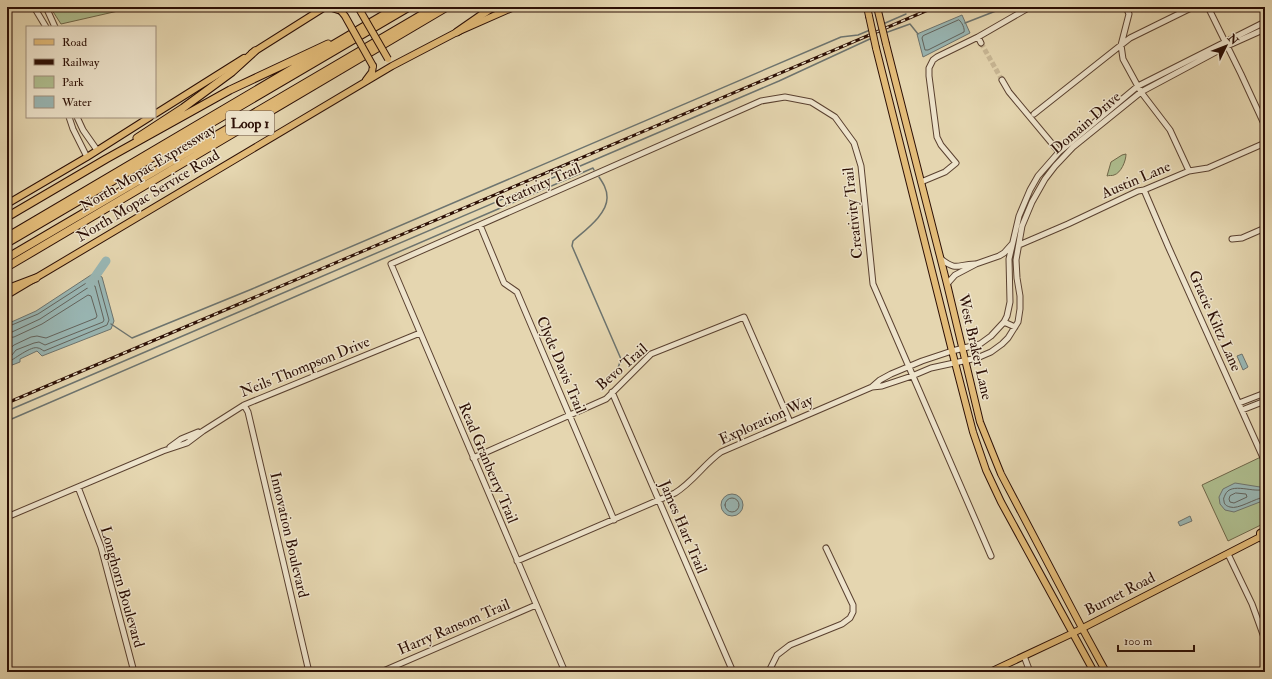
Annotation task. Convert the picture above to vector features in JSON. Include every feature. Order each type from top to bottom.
[{"type":"highway","name":"North Mopac Expressway","points":[[7,237],[397,7]]},
{"type":"highway","points":[[7,243],[409,7]]},
{"type":"highway","points":[[7,258],[435,7]]},
{"type":"highway","name":"North Mopac Expressway","points":[[8,266],[447,7]]},
{"type":"highway","points":[[457,32],[493,7]]},
{"type":"highway","points":[[7,217],[106,159],[251,79],[326,44],[343,39]]},
{"type":"highway","points":[[106,159],[183,108],[232,72],[255,51]]},
{"type":"highway","points":[[7,289],[36,278]]},
{"type":"main road","points":[[358,7],[392,66]]},
{"type":"main road","name":"North Mopac Service Road","points":[[7,295],[365,81],[457,32],[514,7]]},
{"type":"main road","name":"West Braker Lane","points":[[867,7],[973,432],[986,470],[1001,502],[1094,672]]},
{"type":"main road","points":[[156,113],[324,8],[332,8],[341,11],[346,16],[373,66],[372,72],[365,81]]},
{"type":"main road","name":"West Braker Lane","points":[[877,9],[966,360],[980,422],[996,463],[1106,672]]},
{"type":"main road","points":[[7,204],[87,157],[148,118]]},
{"type":"main road","name":"Burnet Road","points":[[990,672],[1073,633],[1262,538],[1260,533],[1265,530]]},
{"type":"street","points":[[34,7],[45,26]]},
{"type":"street","points":[[46,7],[55,26]]},
{"type":"street","points":[[921,182],[945,172],[956,163],[941,145],[937,137],[929,76],[929,68],[933,60],[1030,7]]},
{"type":"street","points":[[1126,7],[1129,14],[1121,45],[1123,59],[1141,92],[1170,130],[1189,171]]},
{"type":"street","points":[[1034,114],[1133,36],[1193,7]]},
{"type":"street","points":[[1208,7],[1265,126]]},
{"type":"street","name":"Domain Drive","points":[[952,351],[980,344],[991,336],[1004,322],[1010,302],[1009,259],[1016,244],[1024,219],[1035,196],[1062,158],[1073,147],[1141,92],[1265,22]]},
{"type":"street","name":"Domain Drive","points":[[955,363],[977,358],[991,352],[1002,344],[1018,322],[1020,296],[1017,278],[1016,244],[1019,216],[1030,190],[1038,176],[1059,152],[1138,86],[1226,44],[1265,30]]},
{"type":"street","points":[[978,36],[981,42]]},
{"type":"street","points":[[1002,80],[1009,92],[1059,152],[1060,156],[1038,184],[1035,196]]},
{"type":"street","name":"Creativity Trail","points":[[390,264],[761,101],[784,96],[811,102],[835,117],[854,143],[861,166],[873,284],[991,556]]},
{"type":"street","points":[[69,118],[87,157]]},
{"type":"street","points":[[77,118],[83,130],[97,150]]},
{"type":"street","name":"Austin Lane","points":[[994,258],[1016,244],[1068,224],[1138,191],[1144,190],[1189,171],[1208,168],[1265,143]]},
{"type":"street","name":"Gracie Kiltz Lane","points":[[1144,190],[1265,462]]},
{"type":"street","points":[[1019,216],[1024,219]]},
{"type":"street","name":"Clyde Davis Trail","points":[[480,224],[504,283],[517,292],[614,520]]},
{"type":"street","points":[[1232,239],[1242,238],[1265,228]]},
{"type":"street","points":[[947,284],[955,275],[976,264],[994,258],[1016,260]]},
{"type":"street","points":[[941,260],[950,266],[955,267],[976,264]]},
{"type":"street","name":"Read Granberry Trail","points":[[390,264],[564,672]]},
{"type":"street","name":"Bevo Trail","points":[[473,458],[606,399],[651,354],[744,317],[790,422]]},
{"type":"street","points":[[1004,322],[1014,327]]},
{"type":"street","name":"Neils Thompson Drive","points":[[7,517],[168,448],[184,437],[203,431],[244,405],[420,333]]},
{"type":"street","name":"Exploration Way","points":[[517,561],[658,501],[685,487],[721,452],[872,387],[887,376],[908,366],[952,351]]},
{"type":"street","name":"Exploration Way","points":[[872,387],[882,386],[931,368],[955,363]]},
{"type":"street","name":"James Hart Trail","points":[[612,392],[733,672]]},
{"type":"street","points":[[1239,403],[1265,393]]},
{"type":"street","points":[[1242,410],[1265,401]]},
{"type":"street","name":"Innovation Boulevard","points":[[244,405],[248,412],[309,672]]},
{"type":"street","name":"Longhorn Boulevard","points":[[78,487],[101,547],[134,672]]},
{"type":"street","points":[[766,672],[770,669],[777,655],[790,645],[842,624],[850,618],[853,612],[853,605],[826,548]]},
{"type":"street","points":[[1228,554],[1252,604],[1265,640]]},
{"type":"street","name":"Harry Ransom Trail","points":[[382,672],[536,605]]},
{"type":"street","points":[[1024,656],[1030,672]]},
{"type":"green space","points":[[50,7],[115,7],[118,11],[61,24]]},
{"type":"green space","points":[[1126,154],[1124,163],[1119,172],[1117,174],[1107,176],[1111,162]]},
{"type":"green space","points":[[1265,455],[1265,523],[1228,541],[1202,485]]},
{"type":"water","points":[[962,15],[970,33],[923,57],[917,34]]},
{"type":"water","points":[[94,273],[102,277],[114,321],[111,329],[42,356],[37,351],[20,359],[20,362],[7,367],[7,324],[36,311]]},
{"type":"water","points":[[1242,354],[1248,367],[1243,370],[1237,356]]},
{"type":"water","points":[[1235,483],[1260,487],[1265,485],[1265,500],[1234,512],[1225,510],[1220,504],[1219,497],[1223,489]]},
{"type":"water","points":[[728,494],[736,494],[743,501],[743,509],[736,516],[728,516],[721,509],[721,501]]},
{"type":"water","points":[[1190,516],[1192,521],[1180,526],[1178,522]]},
{"type":"waterway","points":[[965,23],[1006,7]]},
{"type":"waterway","points":[[883,24],[906,14]]},
{"type":"waterway","points":[[885,33],[910,24],[918,34]]},
{"type":"waterway","points":[[111,324],[132,338],[252,289],[841,37],[858,35],[870,30]]},
{"type":"waterway","points":[[7,411],[779,81],[872,38]]},
{"type":"waterway","points":[[7,421],[593,168],[594,170]]},
{"type":"waterway","points":[[599,177],[606,191],[607,197],[604,210],[600,216],[573,241],[572,246],[621,359],[613,376]]},
{"type":"waterway","points":[[90,284],[106,261]]},
{"type":"tunnel","points":[[981,43],[1002,80]]},
{"type":"railway","points":[[7,403],[935,7]]}]
